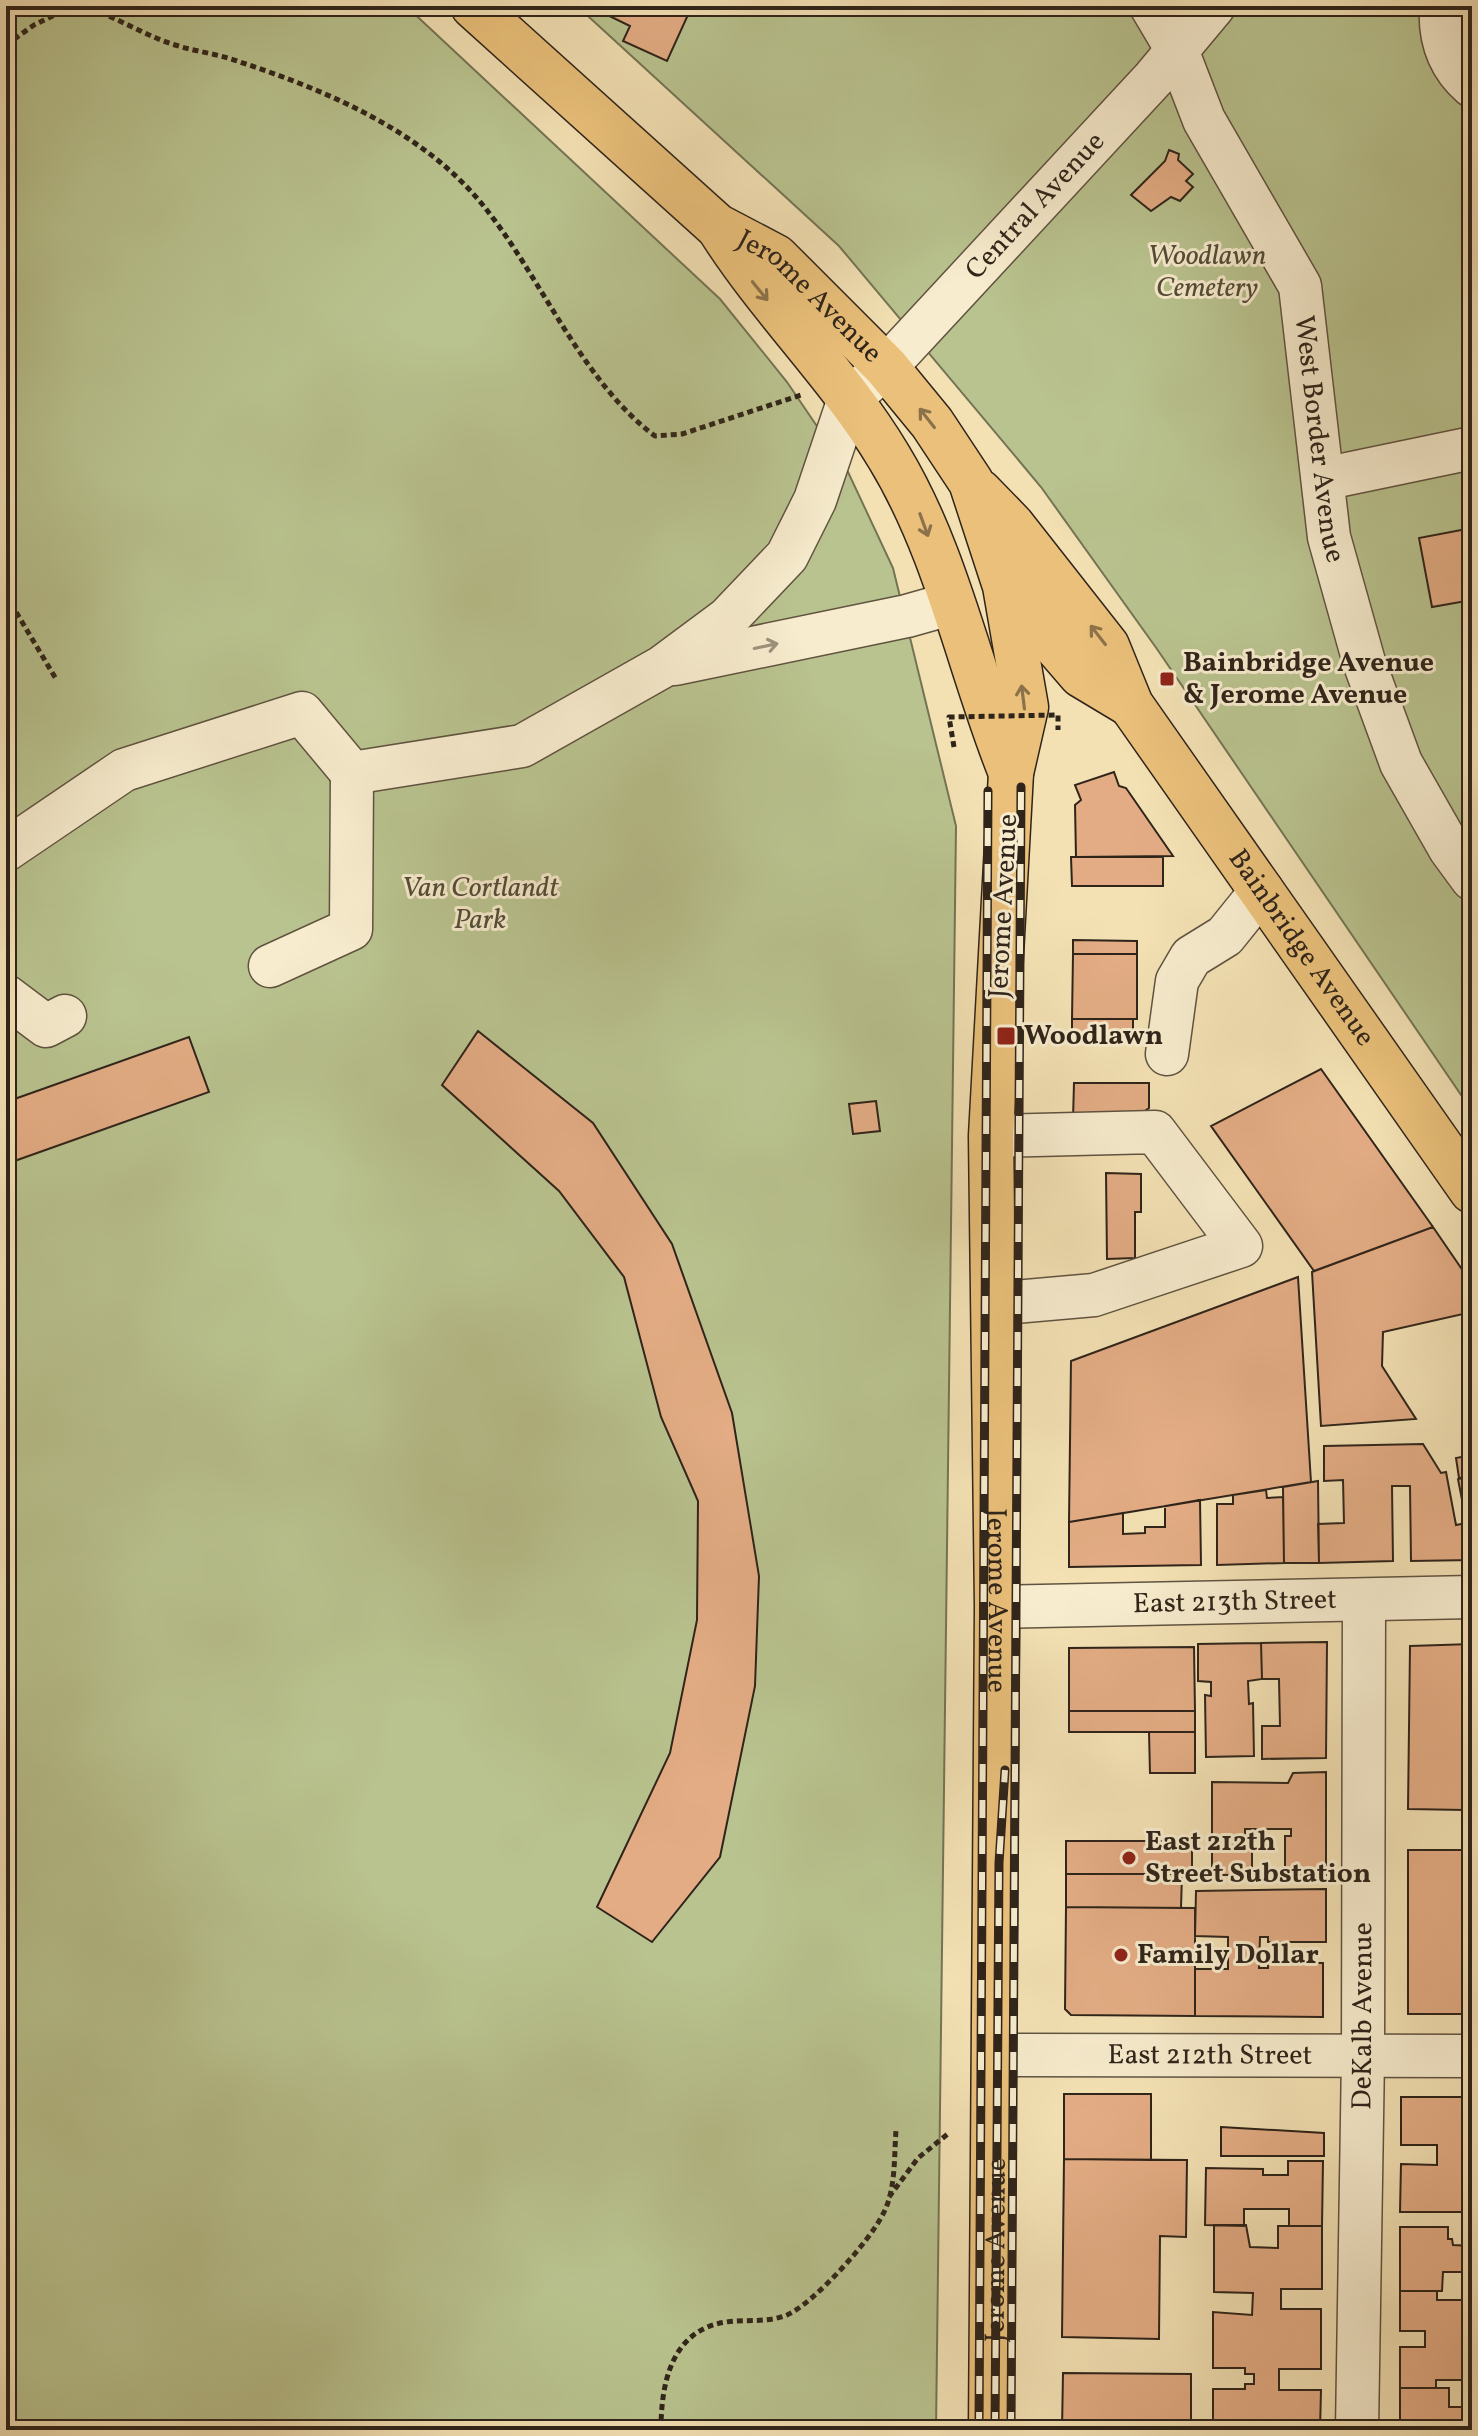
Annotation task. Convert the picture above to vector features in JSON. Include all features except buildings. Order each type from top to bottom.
[{"type":"main road","name":"Jerome Avenue","points":[[473,6],[717,226],[776,257],[886,367],[932,423],[971,482],[1005,586],[1026,707],[1011,773],[991,1136],[997,1607],[991,2430]]},
{"type":"main road","name":"Jerome Avenue","points":[[717,226],[752,280],[849,399],[889,456],[919,512],[953,603],[986,710],[1011,773]]},
{"type":"main road","name":"Bainbridge Avenue","points":[[971,482],[1012,525],[1107,646],[1131,705],[1472,1191]]},
{"type":"main road","name":"Bainbridge Avenue","points":[[1005,586],[1081,675],[1131,705]]},
{"type":"main road","points":[[953,603],[1005,586]]},
{"type":"street","name":"West Border Avenue","points":[[1151,6],[1177,50],[1204,120],[1300,286],[1329,537],[1364,662],[1401,763],[1450,849],[1472,879]]},
{"type":"street","name":"Central Avenue","points":[[849,399],[886,367],[1214,6]]},
{"type":"street","points":[[1441,6],[1440,25],[1449,58],[1472,86]]},
{"type":"street","points":[[352,773],[522,746],[662,667],[728,618],[787,556],[815,500],[849,399]]},
{"type":"street","points":[[1323,479],[1388,463],[1472,448]]},
{"type":"street","points":[[662,667],[907,616],[953,603]]},
{"type":"street","points":[[6,850],[124,770],[302,713],[352,773],[351,929],[270,966]]},
{"type":"street","points":[[1167,1054],[1177,981],[1191,957],[1225,936],[1262,890]]},
{"type":"street","points":[[6,996],[46,1026],[65,1016]]},
{"type":"street","points":[[991,1136],[1155,1132],[1241,1246],[1094,1295],[993,1304]]},
{"type":"street","name":"East 213th Street","points":[[997,1607],[1472,1597]]},
{"type":"street","name":"DeKalb Avenue","points":[[1357,2430],[1363,2056],[1364,1600]]},
{"type":"street","name":"East 212th Street","points":[[994,2055],[1472,2056]]},
{"type":"path","points":[[6,45],[34,25],[73,6]]},
{"type":"path","points":[[81,6],[175,45],[274,74],[364,112],[425,151],[454,173],[482,204],[600,377],[634,420],[655,436],[711,426],[801,395]]},
{"type":"path","points":[[6,595],[56,679]]},
{"type":"path","points":[[954,747],[949,717],[1058,715],[1058,730]]},
{"type":"path","points":[[661,2430],[667,2377],[684,2340],[704,2327],[772,2320],[809,2302],[873,2230],[884,2213],[888,2197],[896,2130]]},
{"type":"path","points":[[888,2197],[918,2158],[949,2133]]},
{"type":"green space","name":"Van Cortlandt Park","points":[[6,6],[406,6],[720,299],[787,382],[848,472],[893,568],[956,826],[936,2430],[6,2430]]},
{"type":"green space","name":"Woodlawn Cemetery","points":[[577,6],[1472,6],[1472,1111],[1157,649],[1041,487],[839,246]]},
{"type":"railway","points":[[1011,2430],[1021,787]]},
{"type":"railway","points":[[979,2430],[988,791]]},
{"type":"railway","points":[[995,2430],[999,1863],[1005,1770]]},
{"type":"place","name":"Bainbridge Avenue & Jerome Avenue","points":[[1167,679]]},
{"type":"place","name":"Woodlawn","points":[[1006,1036]]},
{"type":"place","name":"East 212th Street Substation","points":[[1129,1858]]},
{"type":"place","name":"Family Dollar","points":[[1121,1955]]}]
